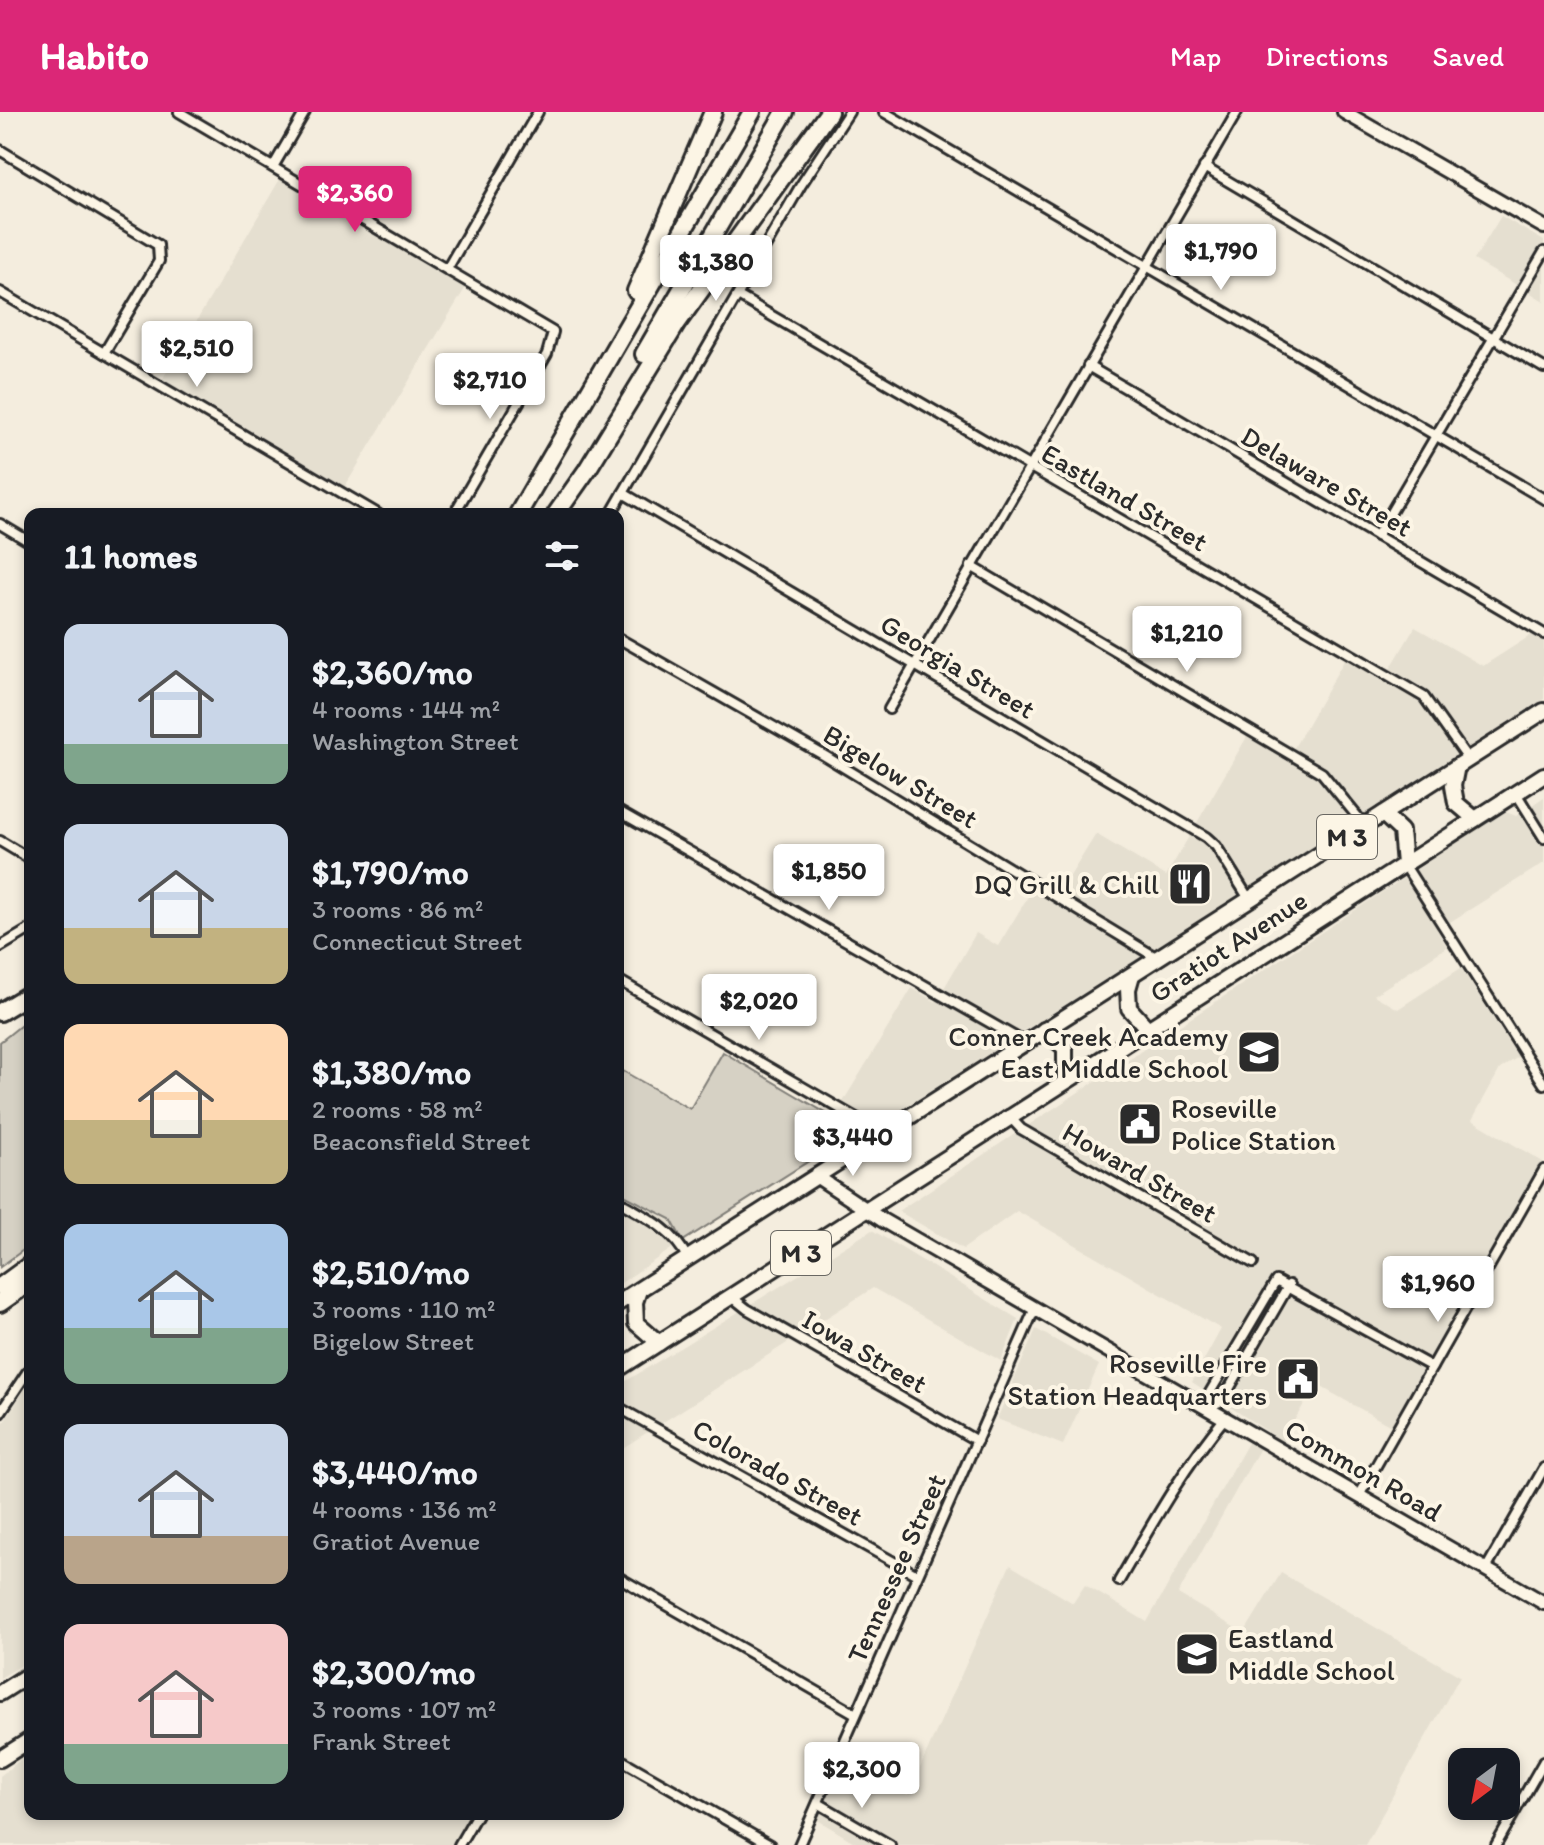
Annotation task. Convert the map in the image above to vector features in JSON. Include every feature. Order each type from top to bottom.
[{"type":"highway","points":[[604,364],[713,112]]},
{"type":"highway","points":[[521,508],[752,112]]},
{"type":"highway","points":[[556,508],[785,112]]},
{"type":"highway","points":[[558,508],[587,470],[677,323],[829,112]]},
{"type":"highway","points":[[2,1012],[24,998]]},
{"type":"highway","points":[[0,1287],[24,1269]]},
{"type":"highway","points":[[0,1303],[24,1286]]},
{"type":"main road","name":"Gratiot Avenue","points":[[624,1299],[1544,711]]},
{"type":"main road","points":[[1462,762],[1453,786],[1456,803],[1475,819]]},
{"type":"main road","name":"Gratiot Avenue","points":[[624,1365],[869,1210],[1008,1115],[1544,775]]},
{"type":"main road","points":[[1383,814],[1401,831],[1404,864]]},
{"type":"main road","points":[[1132,975],[1129,1008],[1147,1028]]},
{"type":"main road","points":[[1044,1030],[1065,1048],[1065,1081]]},
{"type":"main road","points":[[639,1290],[635,1302],[636,1323],[659,1343]]},
{"type":"main road","points":[[0,1693],[24,1678]]},
{"type":"main road","points":[[0,1759],[24,1744]]},
{"type":"street","points":[[179,112],[547,328],[554,337],[457,508]]},
{"type":"street","points":[[273,167],[305,112]]},
{"type":"street","points":[[447,269],[538,112]]},
{"type":"street","points":[[614,508],[831,136],[849,112]]},
{"type":"street","points":[[884,112],[1544,499]]},
{"type":"street","points":[[889,709],[1237,112]]},
{"type":"street","points":[[1344,112],[1544,227]]},
{"type":"street","points":[[0,150],[155,241],[160,250],[156,266],[104,353]]},
{"type":"street","points":[[1204,167],[1544,368]]},
{"type":"street","points":[[1377,536],[1544,252]]},
{"type":"street","points":[[0,292],[368,508]]},
{"type":"street","name":"Eastland Street","points":[[738,296],[1424,697],[1462,762]]},
{"type":"street","name":"Delaware Street","points":[[1088,366],[1544,634]]},
{"type":"street","name":"Georgia Street","points":[[623,493],[1206,837],[1216,846],[1249,899]]},
{"type":"street","points":[[0,524],[24,538]]},
{"type":"street","points":[[971,566],[1320,772],[1365,826]]},
{"type":"street","name":"Bigelow Street","points":[[624,641],[825,756],[1158,959]]},
{"type":"street","points":[[1516,793],[1544,838]]},
{"type":"street","points":[[624,814],[1024,1042]]},
{"type":"street","points":[[0,841],[24,855]]},
{"type":"street","points":[[1404,864],[1544,1084]]},
{"type":"street","points":[[0,947],[24,933]]},
{"type":"street","points":[[624,983],[882,1133]]},
{"type":"street","name":"Howard Street","points":[[1008,1115],[1021,1129],[1253,1263]]},
{"type":"street","points":[[1360,1494],[1544,1170]]},
{"type":"street","name":"Common Road","points":[[816,1176],[1035,1308],[1544,1603]]},
{"type":"street","points":[[624,1204],[666,1229],[688,1259]]},
{"type":"street","points":[[1207,1408],[1209,1394],[1270,1286],[1276,1281],[1289,1285],[1432,1367]]},
{"type":"street","points":[[1207,1408],[1222,1401],[1289,1285]]},
{"type":"street","name":"Iowa Street","points":[[732,1297],[747,1309],[977,1441]]},
{"type":"street","name":"Tennessee Street","points":[[799,1845],[1035,1308]]},
{"type":"street","points":[[0,1413],[24,1377]]},
{"type":"street","name":"Colorado Street","points":[[624,1410],[917,1575]]},
{"type":"street","points":[[1119,1581],[1205,1438],[1225,1418]]},
{"type":"street","points":[[1486,1569],[1544,1468]]},
{"type":"street","points":[[624,1580],[856,1714]]},
{"type":"street","points":[[624,1761],[770,1845]]},
{"type":"street","points":[[1496,1845],[1544,1761]]},
{"type":"street","points":[[818,1803],[890,1845]]},
{"type":"street","points":[[462,1844],[474,1820]]},
{"type":"shaded area","points":[[280,179],[466,287],[344,488],[162,380]]},
{"type":"shaded area","points":[[1501,216],[1544,241],[1544,301],[1474,260]]},
{"type":"shaded area","points":[[1415,627],[1483,666],[1544,627],[1544,699],[883,1121],[869,1120],[841,1105],[912,988],[936,1002],[976,933],[998,946],[1032,890],[1054,902],[1096,834],[1166,876],[1248,735],[1288,758],[1345,659],[1383,681]]},
{"type":"shaded area","points":[[1544,797],[1544,863],[1437,930],[1447,947],[1374,995],[1398,1009],[1461,968],[1518,1057],[1500,1069],[1472,1120],[1543,1162],[1391,1426],[1316,1384],[1282,1441],[1192,1382],[1221,1329],[1017,1211],[963,1249],[898,1211],[1501,814],[1506,812],[1516,816]]},
{"type":"shaded area","points":[[24,1023],[24,1249],[0,1267],[0,1042]]},
{"type":"shaded area","points":[[723,1052],[856,1131],[683,1241],[671,1219],[624,1195],[624,1072],[690,1109]]},
{"type":"shaded area","points":[[624,1195],[671,1219],[680,1243],[624,1281]]},
{"type":"shaded area","points":[[872,1230],[1018,1319],[1001,1361],[873,1288],[624,1447],[624,1382]]},
{"type":"shaded area","points":[[1036,1329],[1099,1365],[1063,1445],[997,1419]]},
{"type":"shaded area","points":[[24,1391],[24,1664],[0,1678],[0,1428]]},
{"type":"shaded area","name":"Eastland Middle School","points":[[1249,1441],[1260,1448],[1178,1594],[1244,1633],[1281,1573],[1460,1676],[1365,1845],[859,1845],[816,1819],[841,1764],[908,1795],[1010,1565],[1073,1603],[1085,1585],[1147,1622]]},
{"type":"shaded area","points":[[24,1757],[24,1820],[468,1820],[453,1845],[0,1845],[0,1776]]},
{"type":"place","name":"DQ Grill & Chill","points":[[1190,884]]},
{"type":"place","name":"Conner Creek Academy East Middle School","points":[[1259,1052]]},
{"type":"place","name":"Roseville Police Station","points":[[1140,1124]]},
{"type":"place","name":"Roseville Fire Station Headquarters","points":[[1298,1379]]},
{"type":"place","name":"Eastland Middle School","points":[[1197,1654]]}]
